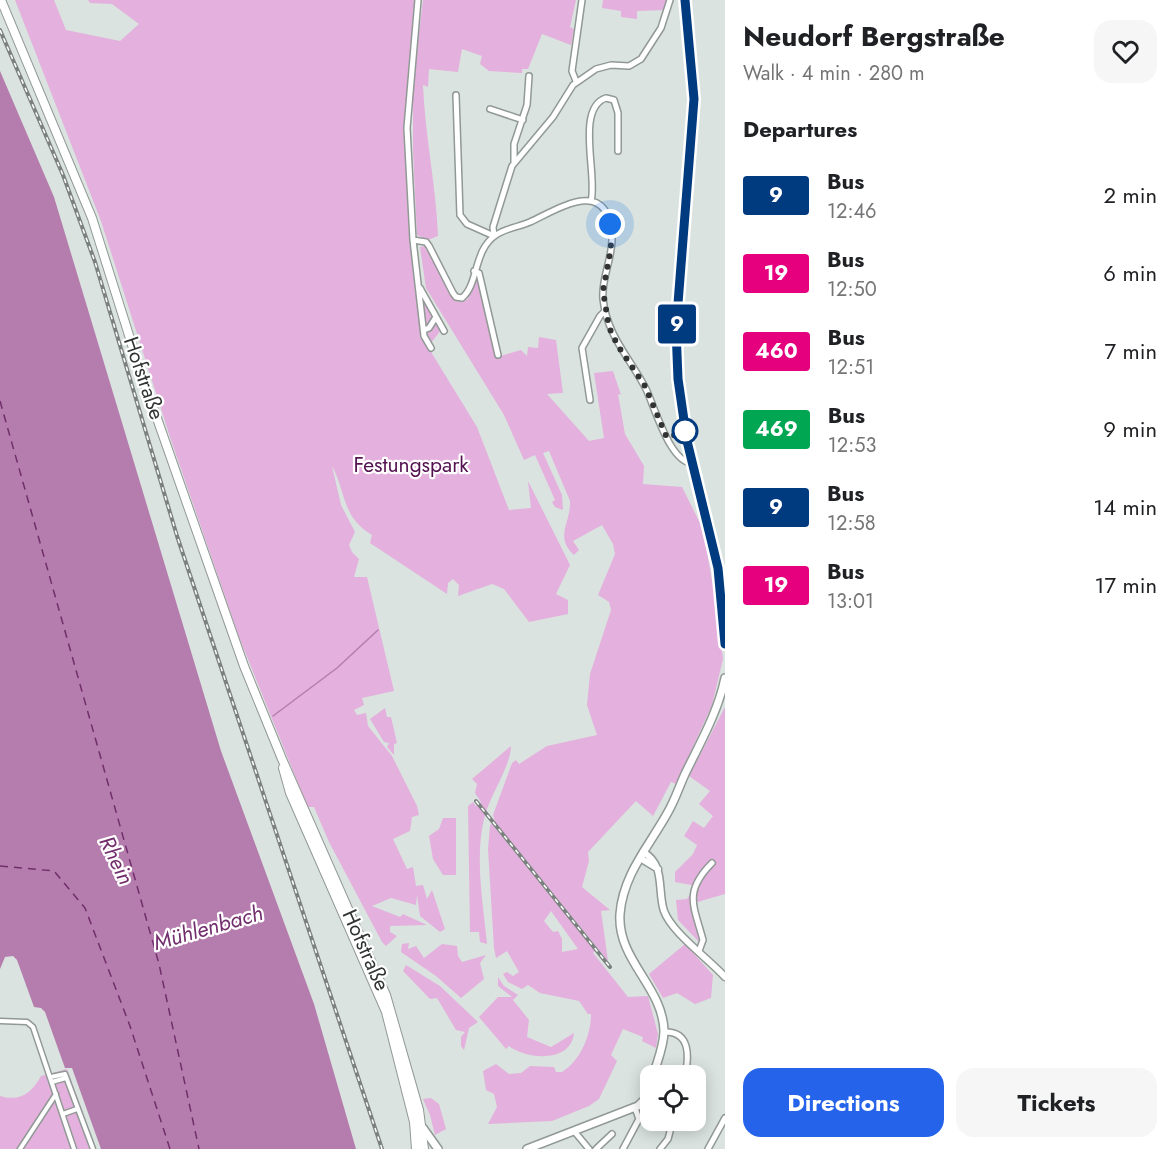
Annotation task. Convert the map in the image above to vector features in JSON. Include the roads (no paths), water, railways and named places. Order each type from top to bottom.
[{"type":"main road","name":"Hofstraße","points":[[2,0],[92,218],[139,367],[220,604],[282,759],[384,989],[423,1128],[424,1149]]},
{"type":"main road","points":[[685,0],[694,99],[676,345],[681,410],[723,591],[725,644]]},
{"type":"main road","points":[[656,1065],[664,1032],[659,1009],[630,958],[621,931],[622,898],[641,855],[669,810],[723,692],[725,678]]},
{"type":"main road","name":"Hofstraße","points":[[282,759],[290,793],[299,816],[386,1012],[414,1122],[416,1149]]},
{"type":"main road","points":[[527,1149],[638,1106],[640,1102]]},
{"type":"main road","points":[[423,1128],[438,1149]]},
{"type":"street","points":[[418,0],[407,128],[413,240],[424,330],[431,348]]},
{"type":"street","points":[[576,81],[573,71],[582,0]]},
{"type":"street","points":[[494,236],[493,227],[514,163],[553,117],[576,81],[604,66],[629,66],[641,59],[661,28],[670,0]]},
{"type":"street","points":[[514,163],[513,150],[528,98],[529,76]]},
{"type":"street","points":[[456,95],[459,210],[467,224],[494,236]]},
{"type":"street","points":[[591,201],[594,188],[588,120],[597,102],[606,98],[614,100],[618,113],[618,151]]},
{"type":"street","points":[[490,109],[523,120]]},
{"type":"street","points":[[413,240],[426,242],[456,297],[465,296],[483,249],[494,236],[571,202],[591,201],[603,210],[611,231],[611,248],[603,291],[605,311],[613,337],[645,386],[662,429],[680,456],[687,463],[693,463]]},
{"type":"street","points":[[474,271],[479,273],[498,355]]},
{"type":"street","points":[[418,282],[444,331]]},
{"type":"street","points":[[591,400],[582,350],[605,311]]},
{"type":"street","points":[[424,330],[429,328],[436,317]]},
{"type":"street","points":[[641,855],[654,860],[658,869],[661,897],[667,917],[725,977]]},
{"type":"street","points":[[699,951],[703,940],[694,914],[693,893],[696,882],[712,863]]},
{"type":"street","points":[[0,1021],[27,1022],[36,1027],[74,1149]]},
{"type":"street","points":[[664,1032],[671,1032],[683,1039],[690,1054],[688,1065]]},
{"type":"street","points":[[52,1080],[66,1078],[93,1149]]},
{"type":"street","points":[[20,1149],[57,1094]]},
{"type":"street","points":[[624,1149],[639,1119],[638,1106]]},
{"type":"street","points":[[63,1114],[77,1109]]},
{"type":"street","points":[[708,1149],[725,1118]]},
{"type":"street","points":[[574,1131],[589,1149]]},
{"type":"street","points":[[660,1149],[668,1139],[670,1131]]},
{"type":"street","points":[[596,1149],[612,1134]]},
{"type":"water","points":[[0,71],[54,197],[221,751],[314,1004],[356,1149],[101,1149],[72,1068],[65,1068],[45,1012],[41,1008],[34,1007],[17,960],[13,956],[5,957],[0,969]]},
{"type":"waterway","points":[[273,716],[337,668],[378,630]]},
{"type":"railway","points":[[0,30],[63,175],[95,262],[177,536],[382,1149]]},
{"type":"railway","points":[[476,801],[610,967]]},
{"type":"park label","name":"Festungspark","points":[[411,465]]},
{"type":"water label","name":"Rhein","points":[[117,860]]},
{"type":"water label","name":"Mühlenbach","points":[[208,927]]}]
